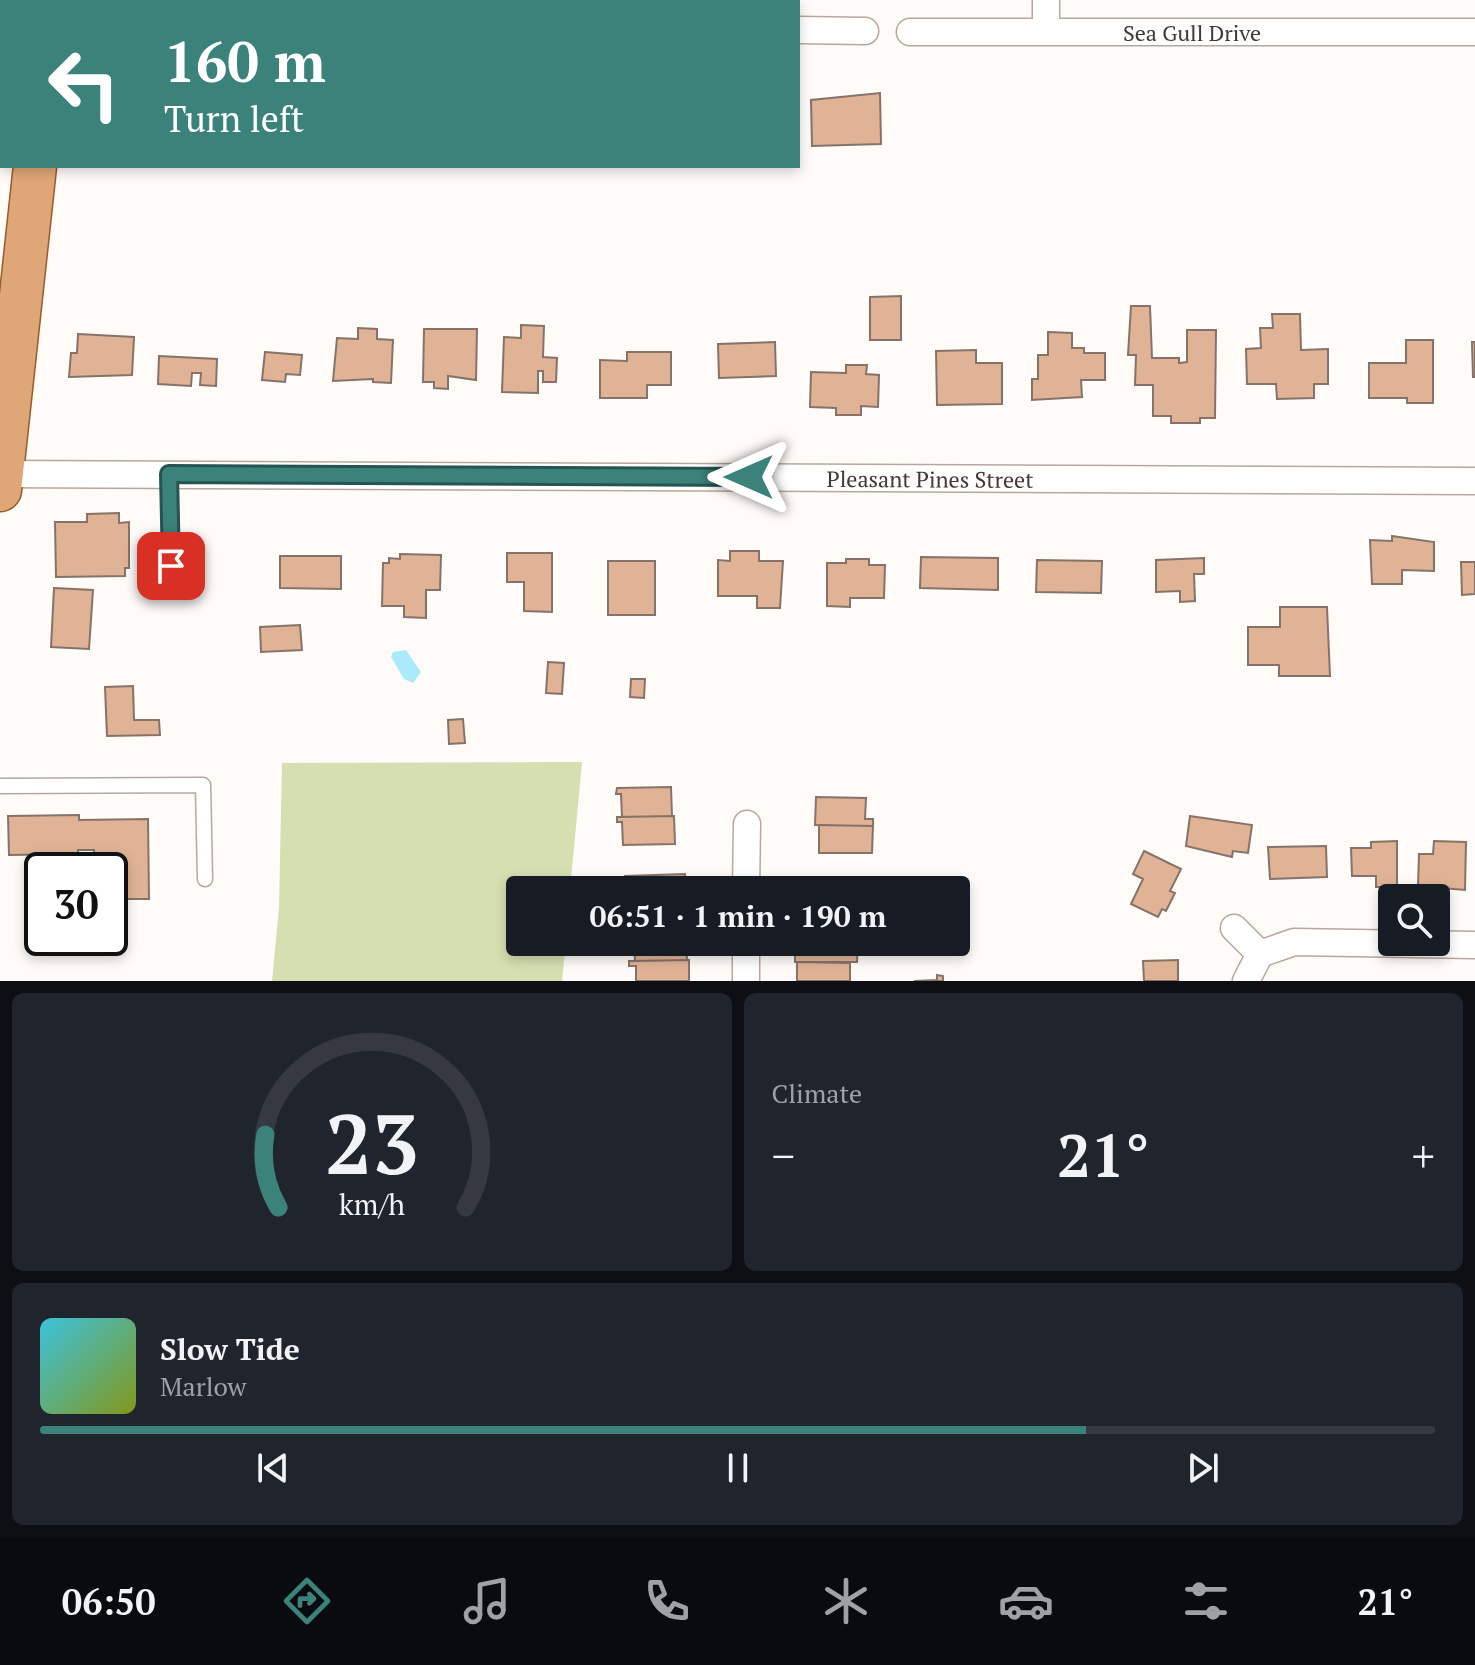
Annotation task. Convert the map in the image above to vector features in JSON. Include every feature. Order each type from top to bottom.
[{"type":"main road","points":[[1,482],[10,301],[35,168]]},
{"type":"street","points":[[1046,0],[1046,30]]},
{"type":"street","points":[[800,30],[865,31]]},
{"type":"street","name":"Sea Gull Drive","points":[[910,32],[1475,32]]},
{"type":"street","name":"Pleasant Pines Street","points":[[1,482],[169,474],[1475,481]]},
{"type":"street","points":[[746,876],[747,824]]},
{"type":"street","points":[[1234,928],[1260,954]]},
{"type":"street","points":[[1246,981],[1260,954],[1294,942],[1475,945]]},
{"type":"street","points":[[746,956],[746,981]]},
{"type":"lane","points":[[169,474],[171,566]]},
{"type":"lane","points":[[0,786],[203,785],[205,879]]},
{"type":"green space","points":[[582,762],[571,876],[506,876],[506,956],[565,956],[562,981],[272,981],[279,908],[282,763]]},
{"type":"water","points":[[406,650],[421,672],[413,683],[404,679],[391,657],[393,652]]},
{"type":"building","points":[[880,93],[881,144],[812,146],[811,100]]},
{"type":"building","points":[[901,296],[901,340],[870,340],[870,297]]},
{"type":"building","points":[[1131,306],[1150,306],[1152,358],[1179,358],[1179,363],[1187,362],[1187,330],[1216,330],[1215,418],[1200,418],[1200,423],[1171,423],[1171,416],[1153,416],[1153,385],[1135,385],[1136,355],[1128,355]]},
{"type":"building","points":[[1272,314],[1300,314],[1301,350],[1328,349],[1328,384],[1314,384],[1314,398],[1277,399],[1276,384],[1247,384],[1246,349],[1261,348],[1260,328],[1273,328]]},
{"type":"building","points":[[521,325],[544,326],[543,357],[557,358],[556,382],[543,382],[543,371],[538,371],[538,393],[502,392],[504,337],[521,338]]},
{"type":"building","points":[[358,328],[377,329],[377,339],[393,340],[391,383],[373,382],[373,379],[333,381],[337,338],[358,339]]},
{"type":"building","points":[[424,329],[477,329],[476,380],[448,376],[448,389],[434,388],[434,382],[423,382]]},
{"type":"building","points":[[1048,332],[1072,333],[1072,348],[1084,348],[1084,353],[1105,353],[1105,380],[1081,380],[1082,397],[1032,400],[1032,379],[1038,379],[1038,355],[1048,355]]},
{"type":"building","points":[[78,334],[134,337],[132,375],[69,377],[71,353],[77,353]]},
{"type":"building","points":[[1406,340],[1433,340],[1433,403],[1407,403],[1407,398],[1369,398],[1369,363],[1406,363]]},
{"type":"building","points":[[775,342],[776,376],[719,378],[718,344]]},
{"type":"building","points":[[1472,342],[1475,342],[1475,377],[1473,377]]},
{"type":"building","points":[[976,350],[976,363],[1002,363],[1002,404],[937,405],[936,351]]},
{"type":"building","points":[[265,352],[302,355],[300,375],[286,374],[285,382],[262,380]]},
{"type":"building","points":[[627,352],[671,352],[671,385],[647,385],[647,398],[600,398],[600,360],[627,361]]},
{"type":"building","points":[[159,356],[217,359],[216,386],[200,385],[201,373],[192,373],[191,386],[158,384]]},
{"type":"building","points":[[846,365],[867,365],[866,374],[879,375],[878,407],[861,406],[861,415],[836,415],[836,408],[810,407],[811,372],[846,373]]},
{"type":"building","points":[[119,513],[119,523],[129,522],[129,568],[125,568],[125,576],[56,577],[55,522],[87,522],[87,514]]},
{"type":"building","points":[[1392,536],[1434,542],[1434,571],[1402,570],[1402,584],[1372,584],[1370,540],[1392,541]]},
{"type":"building","points":[[730,551],[759,551],[759,561],[783,561],[780,608],[757,608],[757,596],[718,596],[718,560],[730,561]]},
{"type":"building","points":[[507,553],[552,553],[552,612],[524,611],[524,582],[507,582]]},
{"type":"building","points":[[400,554],[441,555],[440,590],[426,590],[426,618],[404,617],[404,606],[382,606],[383,563],[389,563],[389,558],[400,559]]},
{"type":"building","points":[[280,556],[341,556],[341,589],[280,588]]},
{"type":"building","points":[[921,557],[998,558],[998,590],[920,588]]},
{"type":"building","points":[[1204,558],[1204,574],[1194,574],[1195,601],[1180,602],[1180,591],[1156,592],[1156,560]]},
{"type":"building","points":[[846,559],[869,559],[869,565],[885,565],[884,598],[850,598],[850,607],[827,606],[827,563],[846,563]]},
{"type":"building","points":[[1037,560],[1102,561],[1101,593],[1036,592]]},
{"type":"building","points":[[608,561],[655,561],[655,615],[608,615]]},
{"type":"building","points":[[1461,562],[1475,562],[1475,594],[1462,595]]},
{"type":"building","points":[[54,588],[93,590],[89,649],[51,647]]},
{"type":"building","points":[[1280,607],[1327,607],[1330,676],[1279,676],[1279,665],[1248,665],[1248,627],[1280,627]]},
{"type":"building","points":[[300,625],[302,650],[261,652],[260,627]]},
{"type":"building","points":[[548,662],[564,663],[562,694],[546,693]]},
{"type":"building","points":[[631,679],[645,679],[644,698],[630,697]]},
{"type":"building","points":[[133,686],[134,720],[159,720],[160,735],[107,736],[105,687]]},
{"type":"building","points":[[463,719],[465,743],[449,744],[448,720]]},
{"type":"building","points":[[671,787],[672,816],[622,817],[621,794],[616,794],[617,788]]},
{"type":"building","points":[[816,797],[866,798],[865,819],[873,819],[873,826],[815,825]]},
{"type":"building","points":[[79,815],[79,820],[148,819],[149,899],[128,899],[128,852],[78,850],[9,855],[8,816]]},
{"type":"building","points":[[674,816],[675,844],[623,845],[622,822],[617,822],[617,817]]},
{"type":"building","points":[[1190,816],[1252,825],[1248,853],[1233,851],[1232,857],[1186,846]]},
{"type":"building","points":[[819,825],[873,826],[872,853],[819,853]]},
{"type":"building","points":[[1397,841],[1397,884],[1378,884],[1376,887],[1376,876],[1352,876],[1351,848],[1371,848],[1371,842]]},
{"type":"building","points":[[1434,841],[1466,842],[1465,890],[1450,889],[1450,884],[1418,884],[1419,854],[1433,854]]},
{"type":"building","points":[[1326,846],[1327,877],[1270,879],[1268,847]]},
{"type":"building","points":[[1144,851],[1181,869],[1170,891],[1175,893],[1166,911],[1162,909],[1158,917],[1131,904],[1143,879],[1133,874]]},
{"type":"building","points":[[685,874],[685,876],[625,876]]},
{"type":"building","points":[[635,956],[687,956],[687,960],[635,961]]},
{"type":"building","points":[[795,956],[857,956],[857,962],[795,962]]},
{"type":"building","points":[[689,960],[689,981],[636,981],[636,966],[629,966],[629,961]]},
{"type":"building","points":[[1178,960],[1178,981],[1144,981],[1143,961]]},
{"type":"building","points":[[797,962],[850,963],[850,981],[797,981]]},
{"type":"building","points":[[937,975],[943,976],[943,981],[914,981],[937,980]]},
{"type":"route","points":[[171,566],[169,474],[749,477]]}]
